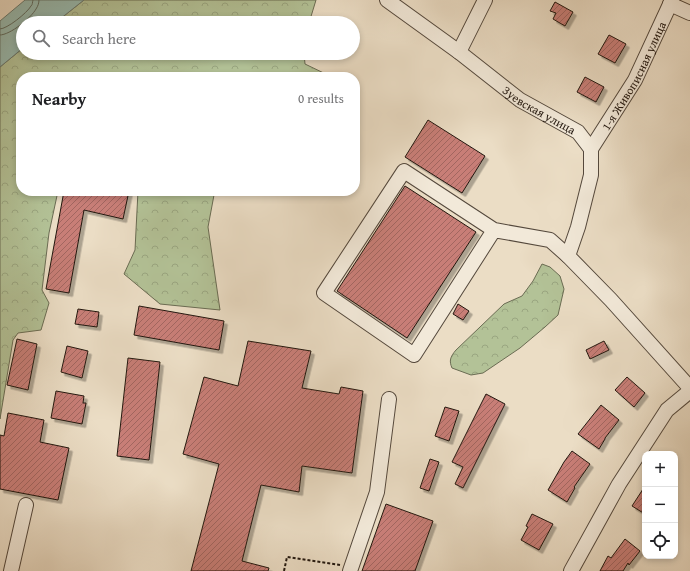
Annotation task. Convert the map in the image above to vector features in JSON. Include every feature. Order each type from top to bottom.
[{"type":"street","name":"Зуевская улица","points":[[387,0],[459,52],[520,100],[578,132],[591,149]]},
{"type":"street","points":[[459,52],[485,0]]},
{"type":"street","points":[[671,2],[690,13]]},
{"type":"street","name":"1-я Живописная улица","points":[[591,149],[635,80],[671,2]]},
{"type":"street","points":[[568,256],[578,227],[591,175],[591,149]]},
{"type":"street","points":[[494,230],[414,355],[324,293],[404,171],[494,230],[550,240],[568,256],[611,300],[690,389],[667,410],[619,484],[571,571]]},
{"type":"street","points":[[351,569],[378,492],[389,398]]},
{"type":"street","points":[[11,571],[26,505]]},
{"type":"path","points":[[284,571],[288,557],[351,569]]},
{"type":"green space","points":[[84,0],[316,0],[311,16],[64,16]]},
{"type":"green space","points":[[16,54],[16,60],[305,60],[305,64],[322,72],[16,72],[16,196],[57,196],[49,233],[42,290],[49,303],[41,330],[18,333],[13,340],[0,419],[0,67]]},
{"type":"green space","points":[[138,196],[214,196],[208,227],[220,310],[160,304],[124,274],[135,250]]},
{"type":"green space","points":[[542,264],[550,267],[560,276],[564,289],[558,315],[520,348],[483,373],[471,375],[452,368],[451,359],[456,350],[504,304],[522,296],[533,281]]},
{"type":"water","points":[[25,0],[84,0],[64,16],[16,16],[16,54],[0,67],[0,21]]},
{"type":"building","points":[[555,2],[573,12],[565,26],[553,19],[556,13],[550,11]]},
{"type":"building","points":[[609,35],[626,44],[615,63],[598,54]]},
{"type":"building","points":[[585,77],[604,87],[596,102],[577,92]]},
{"type":"building","points":[[428,120],[485,156],[462,193],[405,157]]},
{"type":"building","points":[[405,186],[476,232],[407,338],[337,291]]},
{"type":"building","points":[[63,196],[128,196],[123,219],[84,210],[69,293],[46,289]]},
{"type":"building","points":[[458,304],[469,311],[463,320],[453,314]]},
{"type":"building","points":[[139,306],[224,321],[219,350],[134,335]]},
{"type":"building","points":[[78,309],[99,312],[97,327],[75,324]]},
{"type":"building","points":[[17,339],[37,344],[28,390],[7,385]]},
{"type":"building","points":[[248,341],[311,351],[302,388],[339,394],[341,387],[363,391],[352,473],[302,466],[299,492],[261,485],[242,561],[269,568],[268,571],[191,571],[219,464],[183,454],[204,377],[238,386]]},
{"type":"building","points":[[604,341],[609,350],[590,359],[586,350]]},
{"type":"building","points":[[67,346],[88,351],[82,378],[61,372]]},
{"type":"building","points":[[128,358],[160,362],[149,460],[117,456]]},
{"type":"building","points":[[627,377],[645,393],[634,407],[615,390]]},
{"type":"building","points":[[56,391],[84,396],[83,403],[86,403],[82,424],[51,418]]},
{"type":"building","points":[[486,394],[505,404],[463,488],[455,484],[463,467],[452,462]]},
{"type":"building","points":[[601,405],[619,420],[605,438],[599,449],[578,434]]},
{"type":"building","points":[[445,407],[459,411],[449,441],[435,436]]},
{"type":"building","points":[[8,413],[44,420],[40,442],[69,448],[58,500],[0,489],[0,435],[4,436]]},
{"type":"building","points":[[572,451],[590,464],[574,487],[575,488],[567,502],[548,490]]},
{"type":"building","points":[[430,459],[439,462],[429,491],[420,488]]},
{"type":"building","points":[[642,491],[642,512],[632,506]]},
{"type":"building","points":[[386,504],[433,521],[415,571],[362,571]]},
{"type":"building","points":[[532,514],[553,524],[539,550],[521,540],[528,527],[526,526]]},
{"type":"building","points":[[625,539],[640,551],[629,565],[628,563],[623,571],[600,571],[608,556],[611,558]]}]
